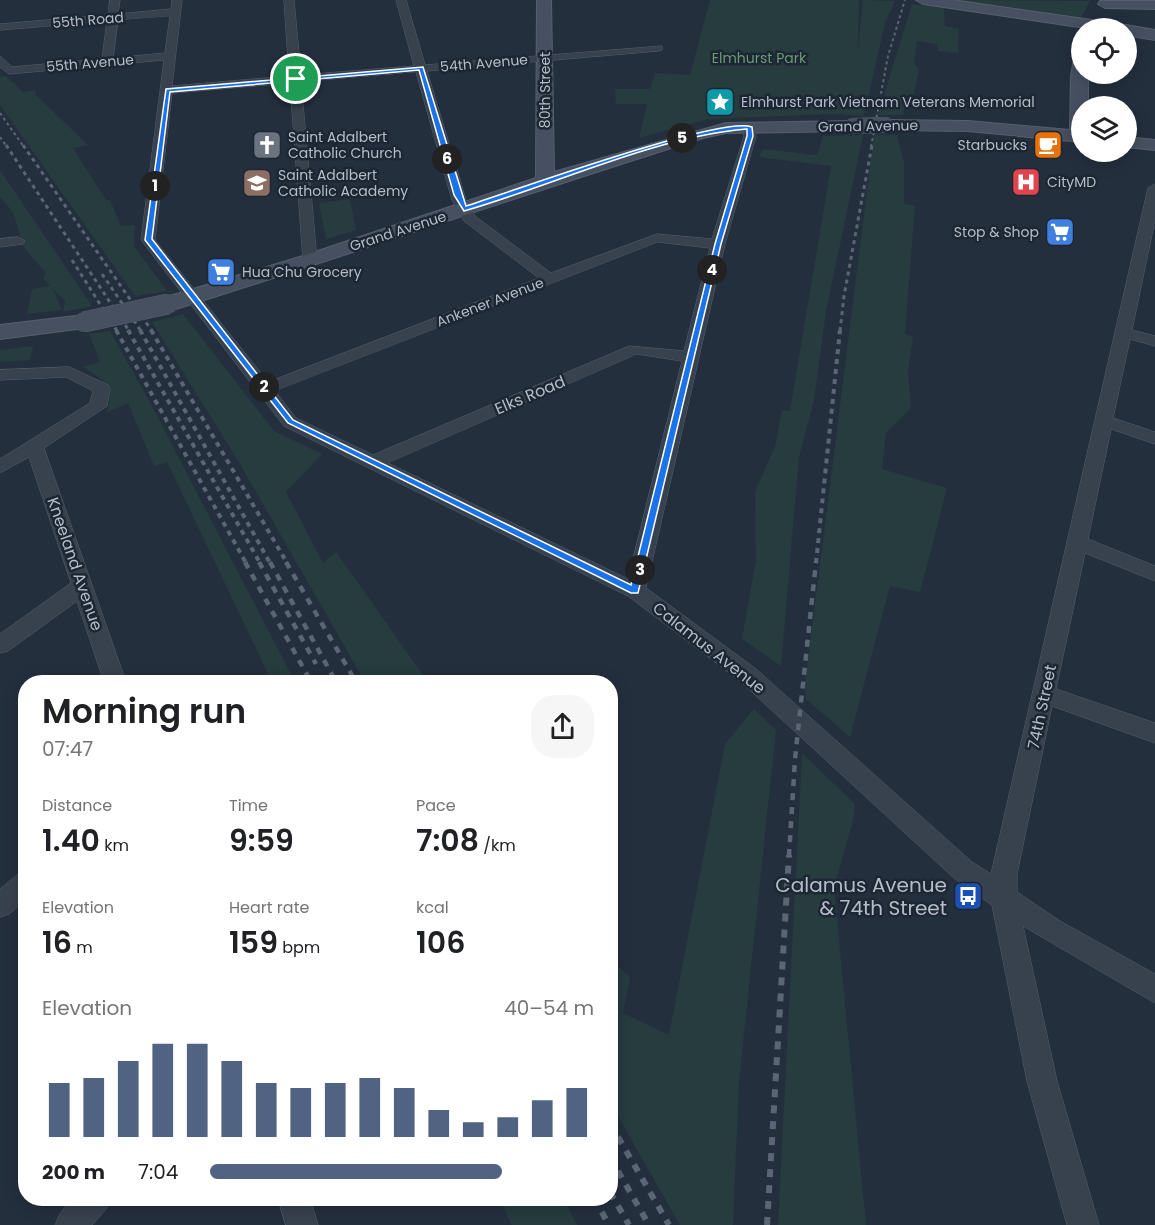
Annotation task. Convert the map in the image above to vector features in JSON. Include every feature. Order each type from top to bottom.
[{"type":"main road","name":"80th Street","points":[[544,0],[545,181]]},
{"type":"main road","points":[[923,0],[1071,24]]},
{"type":"main road","points":[[1097,18],[1107,2],[1155,4]]},
{"type":"main road","points":[[1137,32],[1155,35]]},
{"type":"main road","name":"Grand Avenue","points":[[0,332],[84,322],[194,297],[545,181],[699,134],[750,127],[886,125],[968,126],[1071,136]]},
{"type":"main road","points":[[1137,143],[1155,145]]},
{"type":"street","points":[[107,61],[115,0]]},
{"type":"street","points":[[289,0],[310,260]]},
{"type":"street","points":[[401,0],[457,195],[464,209],[469,218],[549,279]]},
{"type":"street","name":"55th Road","points":[[0,27],[113,17],[177,6]]},
{"type":"street","name":"Calamus Avenue","points":[[177,6],[148,240],[290,422],[635,591],[748,675],[963,870],[1051,930],[1155,989]]},
{"type":"street","name":"54th Avenue","points":[[168,90],[658,48]]},
{"type":"street","name":"55th Avenue","points":[[0,58],[9,71],[172,56]]},
{"type":"street","points":[[635,591],[718,244],[750,136],[750,127]]},
{"type":"street","name":"74th Street","points":[[1083,1225],[1042,1080],[1004,900],[1004,874],[1123,333],[1148,252],[1155,188]]},
{"type":"street","name":"Ankener Avenue","points":[[265,389],[657,238],[718,244]]},
{"type":"street","points":[[0,243],[18,241]]},
{"type":"street","points":[[1123,333],[1155,341]]},
{"type":"street","name":"Elks Road","points":[[373,462],[635,349],[691,357]]},
{"type":"street","points":[[0,375],[69,372],[102,389],[98,406],[0,467]]},
{"type":"street","points":[[1104,420],[1155,438]]},
{"type":"street","name":"Kneeland Avenue","points":[[34,446],[114,675]]},
{"type":"street","points":[[1078,543],[1155,574]]},
{"type":"street","points":[[0,645],[82,586]]},
{"type":"street","points":[[1045,694],[1155,733]]},
{"type":"street","points":[[0,905],[18,890]]},
{"type":"street","points":[[71,1225],[88,1206]]},
{"type":"street","points":[[296,1206],[302,1225]]},
{"type":"green space","name":"Elmhurst Park","points":[[710,0],[859,0],[858,49],[863,0],[895,1],[885,23],[864,116],[835,114],[708,119],[639,138],[647,104],[616,104],[615,89],[650,89],[655,73],[690,75]]},
{"type":"green space","points":[[950,0],[1090,1],[1081,17],[1077,17]]},
{"type":"green space","points":[[912,4],[944,8],[945,26],[959,29],[958,53],[938,51],[937,44],[917,41],[914,64],[919,69],[914,94],[908,94],[903,115],[878,115]]},
{"type":"green space","points":[[0,76],[6,76],[23,92],[35,90],[36,95],[88,145],[73,148],[106,200],[110,200],[121,226],[135,225],[134,246],[167,291],[135,296],[0,105]]},
{"type":"green space","points":[[863,135],[826,311],[814,400],[799,457],[781,666],[742,639],[756,560],[755,491],[775,447],[782,410],[790,411],[831,166],[759,157],[763,149],[817,155],[823,136]]},
{"type":"green space","points":[[874,135],[897,135],[904,163],[904,204],[915,206],[905,334],[913,337],[908,371],[911,408],[886,433],[882,469],[947,488],[920,592],[890,586],[850,737],[806,699],[805,684]]},
{"type":"green space","points":[[0,170],[92,306],[63,312],[65,301],[53,289],[62,310],[27,314],[32,289],[50,286],[43,278],[46,273],[24,248],[13,212],[0,197]]},
{"type":"green space","points":[[350,199],[356,230],[326,239],[319,203]]},
{"type":"green space","points":[[183,314],[274,431],[322,454],[286,492],[323,563],[336,552],[423,675],[361,675],[240,464],[152,322]]},
{"type":"green space","points":[[110,331],[152,406],[291,675],[269,675],[167,462],[154,466],[128,403],[106,413],[110,396],[107,385],[83,367],[100,362],[89,334]]},
{"type":"green space","points":[[33,346],[30,360],[0,362],[0,350]]},
{"type":"green space","points":[[754,709],[776,730],[739,1081],[733,1225],[680,1225],[618,1116],[618,966],[630,977],[623,1013],[669,1035],[725,744]]},
{"type":"green space","points":[[802,753],[855,804],[853,821],[834,887],[866,1225],[778,1225]]},
{"type":"green space","points":[[502,1206],[568,1206],[577,1225],[512,1225]]},
{"type":"railway","points":[[871,147],[888,56],[905,0]]},
{"type":"railway","points":[[0,113],[24,147]]},
{"type":"railway","points":[[0,137],[7,147]]},
{"type":"railway","points":[[6,145],[129,331]]},
{"type":"railway","points":[[23,145],[152,331]]},
{"type":"railway","points":[[840,331],[844,296],[872,145]]},
{"type":"railway","points":[[72,260],[117,331]]},
{"type":"railway","points":[[102,274],[141,331]]},
{"type":"railway","points":[[116,330],[246,563]]},
{"type":"railway","points":[[128,330],[260,563]]},
{"type":"railway","points":[[140,330],[270,563]]},
{"type":"railway","points":[[151,330],[287,563]]},
{"type":"railway","points":[[816,563],[840,330]]},
{"type":"railway","points":[[245,562],[307,675]]},
{"type":"railway","points":[[259,562],[316,664]]},
{"type":"railway","points":[[270,562],[332,675]]},
{"type":"railway","points":[[286,562],[352,675]]},
{"type":"railway","points":[[789,856],[795,759],[816,562]]},
{"type":"railway","points":[[767,1225],[789,855]]},
{"type":"railway","points":[[618,1137],[669,1225]]},
{"type":"railway","points":[[618,1171],[649,1225]]},
{"type":"railway","points":[[598,1206],[609,1225]]},
{"type":"railway","points":[[618,1206],[629,1225]]},
{"type":"place","name":"Elmhurst Park Vietnam Veterans Memorial","points":[[720,102]]},
{"type":"place","name":"Saint Adalbert Catholic Church","points":[[267,145]]},
{"type":"place","name":"Starbucks","points":[[1048,145]]},
{"type":"place","name":"CityMD","points":[[1026,182]]},
{"type":"place","name":"Saint Adalbert Catholic Academy","points":[[257,183]]},
{"type":"place","name":"Stop & Shop","points":[[1060,232]]},
{"type":"place","name":"Hua Chu Grocery","points":[[221,272]]},
{"type":"place","name":"Calamus Avenue & 74th Street","points":[[968,896]]},
{"type":"route","points":[[421,68],[457,195],[464,209],[668,142],[712,130],[750,127],[750,136],[718,244],[635,591],[290,422],[148,240],[168,90],[296,79],[421,68]]}]
